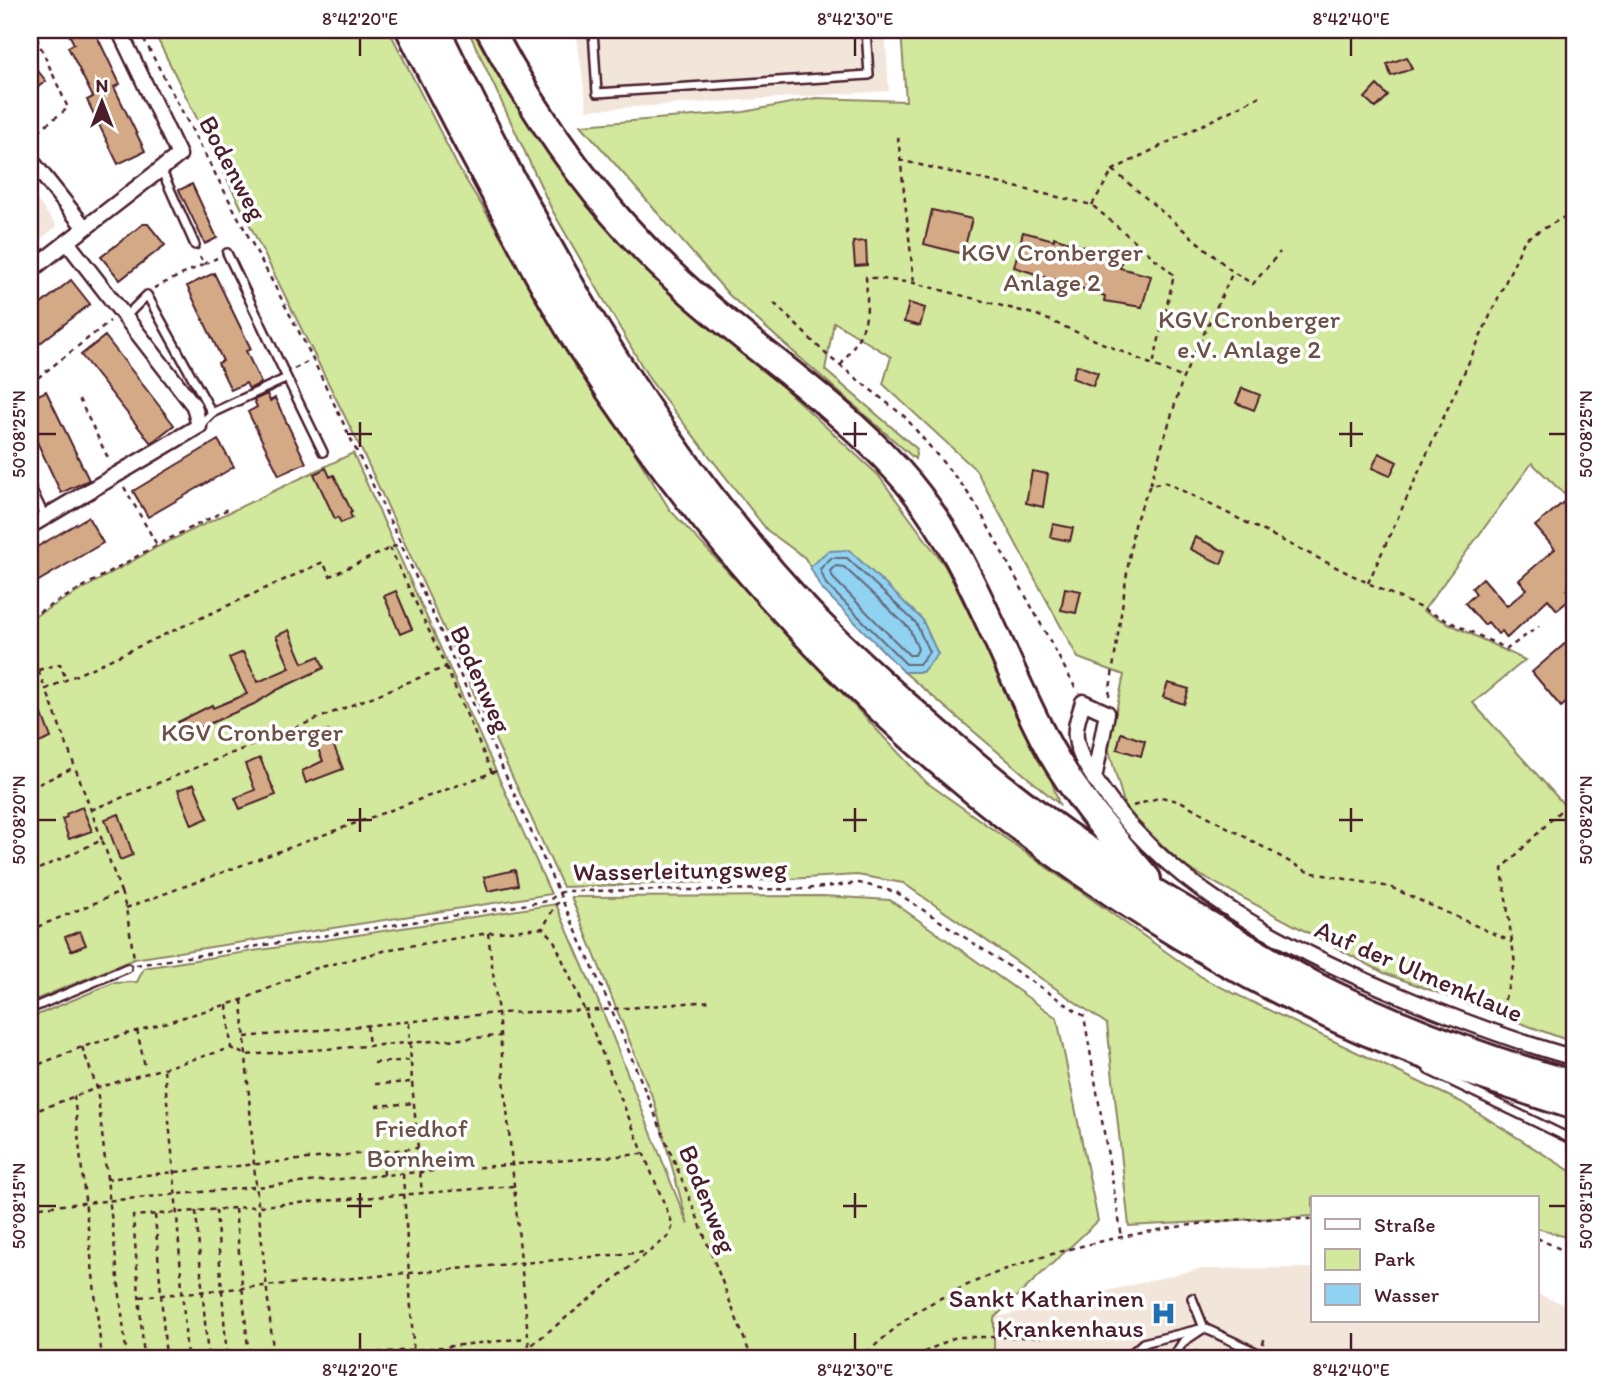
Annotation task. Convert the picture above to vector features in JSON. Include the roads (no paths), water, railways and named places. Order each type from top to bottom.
[{"type":"highway","points":[[410,30],[484,173],[580,346],[663,466],[797,628],[894,723],[997,811],[1125,901],[1225,961],[1337,1018],[1418,1052],[1575,1106]]},
{"type":"highway","points":[[436,30],[525,207],[597,333],[681,457],[775,575],[858,662],[957,750],[1046,821],[1164,899],[1347,1002],[1490,1058],[1575,1084]]},
{"type":"highway","points":[[489,30],[535,109],[568,155],[633,235],[695,296],[863,438],[898,471],[923,502],[947,537],[1049,746],[1072,786],[1103,828],[1164,899]]},
{"type":"street","points":[[30,271],[179,155],[119,30]]},
{"type":"street","points":[[30,159],[85,228]]},
{"type":"street","points":[[34,522],[199,426],[194,406],[67,242]]},
{"type":"street","name":"Auf der Ulmenklaue","points":[[1094,779],[1107,713],[1083,702],[1075,735],[1078,749],[1094,779],[1117,811],[1151,848],[1179,873],[1244,917],[1319,958],[1380,987],[1494,1032],[1575,1058]]},
{"type":"lane","points":[[593,30],[597,93],[869,75],[866,30]]},
{"type":"lane","points":[[161,169],[195,245]]},
{"type":"lane","points":[[227,253],[323,452]]},
{"type":"lane","points":[[123,314],[147,295],[212,413]]},
{"type":"lane","points":[[199,426],[212,413],[287,378]]},
{"type":"lane","points":[[30,486],[34,522]]},
{"type":"lane","points":[[30,1009],[131,967]]},
{"type":"lane","points":[[1418,1052],[1426,1069],[1575,1141]]},
{"type":"lane","points":[[1192,1297],[1204,1328]]},
{"type":"lane","points":[[1172,1359],[1183,1342],[1204,1328]]},
{"type":"lane","points":[[1125,1359],[1143,1343],[1204,1328],[1271,1359]]},
{"type":"water","points":[[849,550],[922,619],[938,654],[922,672],[904,672],[821,588],[810,567],[828,551]]},
{"type":"place","name":"Sankt Katharinen Krankenhaus","points":[[1164,1313]]},
{"type":"park label","name":"KGV Cronberger Anlage 2","points":[[1052,267]]},
{"type":"park label","name":"KGV Cronberger e.V. Anlage 2","points":[[1249,334]]},
{"type":"park label","name":"KGV Cronberger","points":[[252,732]]},
{"type":"park label","name":"Friedhof Bornheim","points":[[421,1143]]}]
